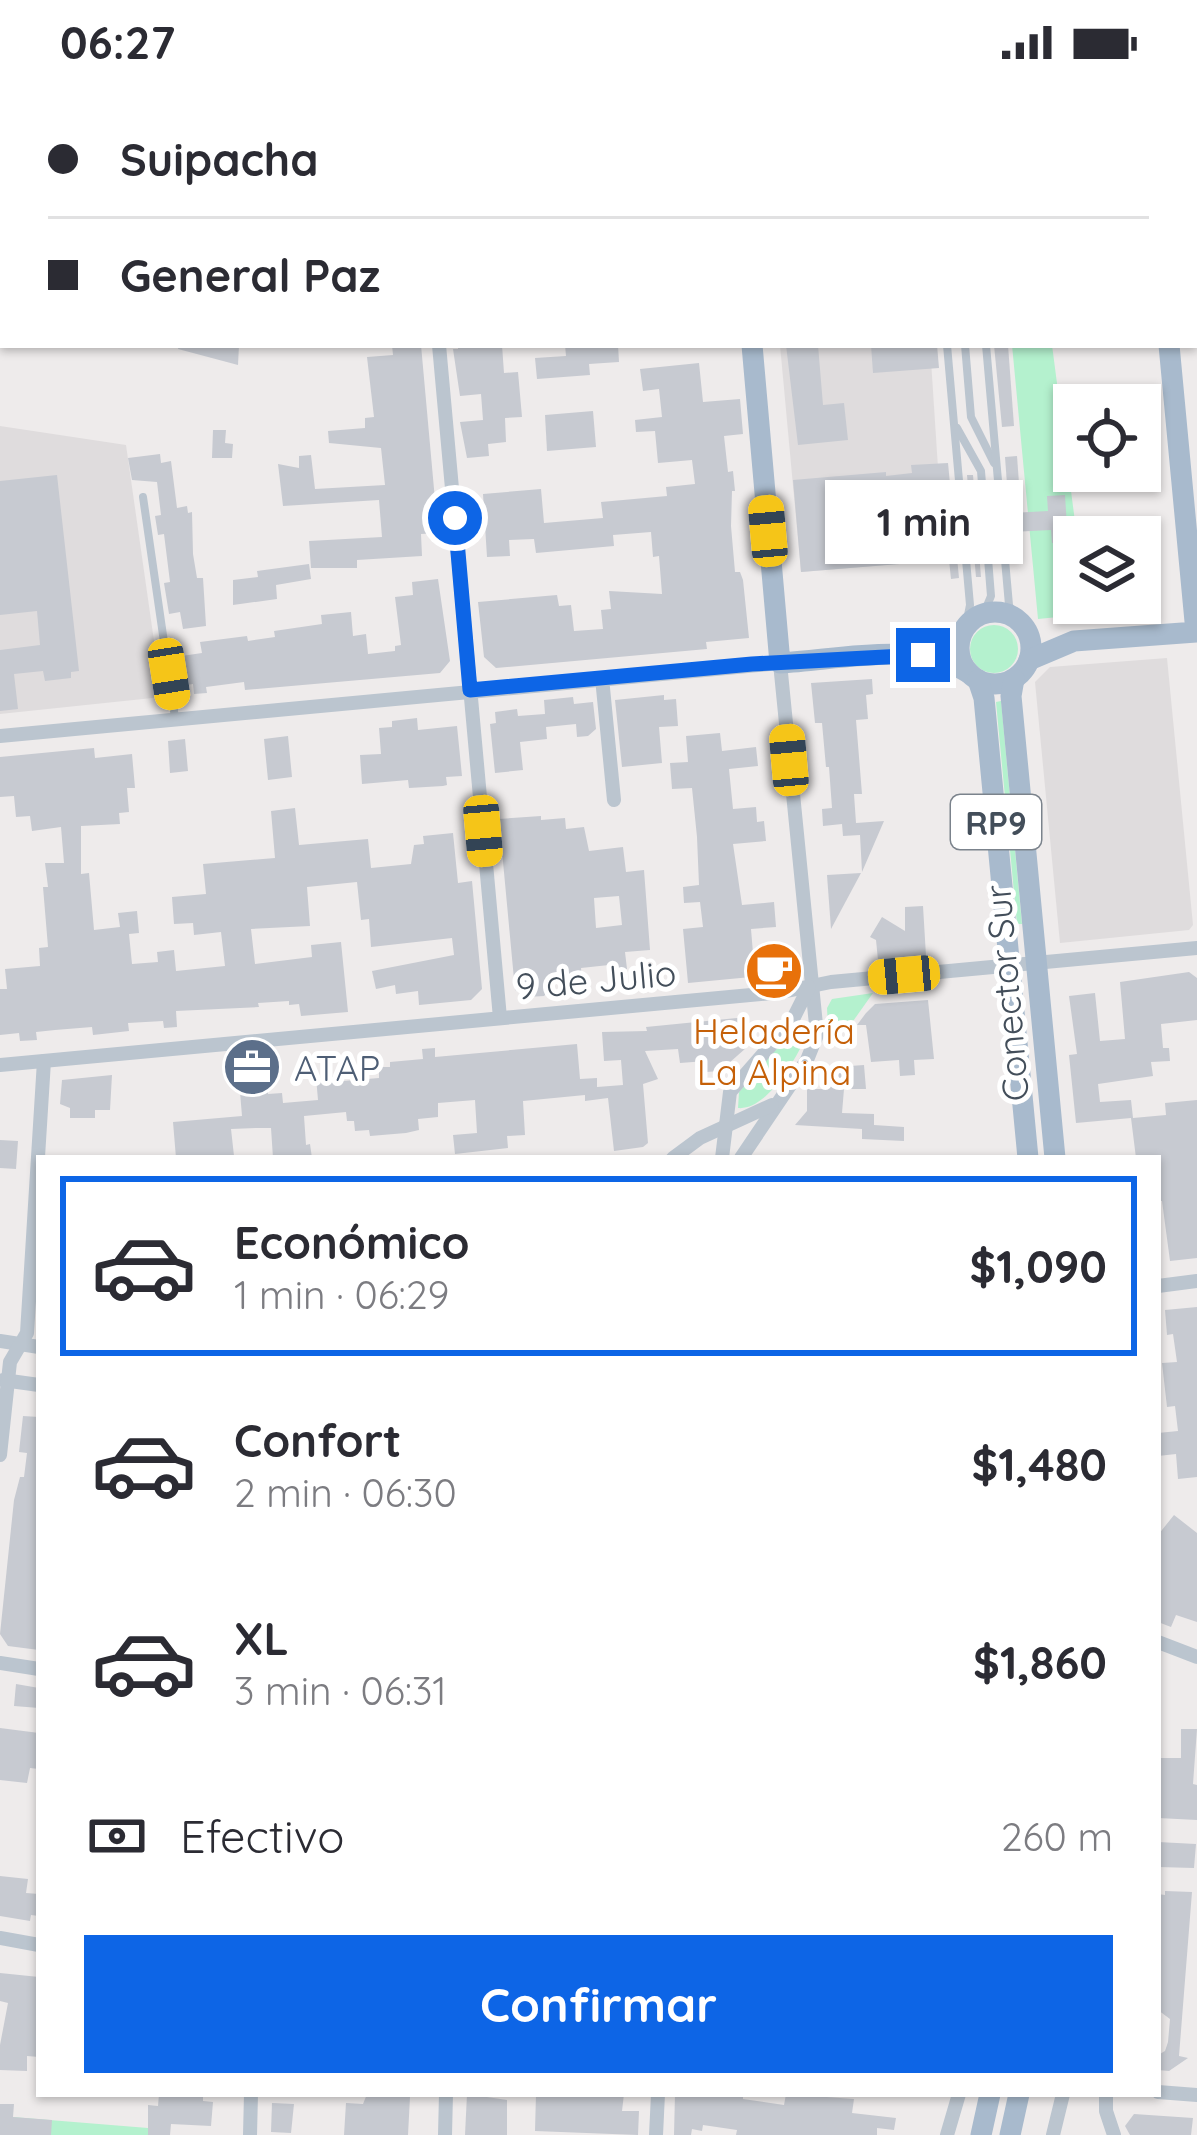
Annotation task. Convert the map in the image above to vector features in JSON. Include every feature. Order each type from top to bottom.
[{"type":"main road","points":[[752,348],[780,663],[915,655],[949,663],[995,684],[1014,679],[1029,660],[1074,641],[1196,632]]},
{"type":"main road","points":[[1169,348],[1197,645]]},
{"type":"main road","points":[[915,655],[998,611],[1074,641]]},
{"type":"main road","points":[[1018,620],[1030,637],[1029,660]]},
{"type":"main road","name":"Conector Sur","points":[[971,624],[959,655],[984,692],[1028,1155]]},
{"type":"main road","name":"Conector Sur","points":[[1014,679],[1011,690],[1055,1155]]},
{"type":"main road","points":[[981,2135],[989,2097]]},
{"type":"main road","points":[[1010,2135],[1018,2097]]},
{"type":"street","points":[[439,348],[500,1018]]},
{"type":"street","points":[[0,736],[780,663],[816,1041],[743,1155]]},
{"type":"street","points":[[602,678],[614,800]]},
{"type":"street","name":"9 de Julio","points":[[0,1065],[1197,948]]},
{"type":"street","points":[[722,1155],[730,1092],[792,1021],[810,986]]},
{"type":"street","points":[[38,1155],[44,1061]]},
{"type":"street","points":[[677,1155],[700,1138],[775,1102]]},
{"type":"street","points":[[0,1455],[4,1380],[27,1333],[36,1189]]},
{"type":"street","points":[[1161,1286],[1197,1281]]},
{"type":"street","points":[[0,1342],[36,1347]]},
{"type":"street","points":[[4,1380],[36,1385]]},
{"type":"street","points":[[1161,1643],[1197,1657]]},
{"type":"street","points":[[0,1663],[36,1669]]},
{"type":"street","points":[[0,1938],[36,1944]]},
{"type":"street","points":[[1161,2092],[1196,2095],[1197,2074]]},
{"type":"street","points":[[250,2135],[251,2097]]},
{"type":"street","points":[[445,2135],[446,2097]]},
{"type":"street","points":[[656,2135],[658,2097]]},
{"type":"street","points":[[947,2135],[958,2097]]},
{"type":"street","points":[[1053,2135],[1062,2097]]},
{"type":"street","points":[[1106,2097],[1114,2135]]},
{"type":"lane","points":[[946,348],[971,624]]},
{"type":"lane","points":[[965,348],[971,417],[997,470]]},
{"type":"lane","points":[[986,348],[1009,605],[1018,620]]},
{"type":"lane","points":[[953,422],[981,471],[991,595],[971,624]]},
{"type":"lane","points":[[143,497],[176,718]]},
{"type":"shaded area","points":[[780,348],[930,348],[944,560],[801,572]]},
{"type":"shaded area","points":[[0,426],[126,445],[162,697],[0,714]]},
{"type":"shaded area","points":[[1167,658],[1193,925],[1189,930],[1060,943],[1035,682],[1050,667]]},
{"type":"green space","points":[[1012,348],[1052,348],[1057,384],[1053,384],[1053,492],[1071,492],[1074,516],[1053,516],[1053,618],[1038,619]]},
{"type":"green space","points":[[994,625],[1011,632],[1018,649],[1011,666],[994,673],[977,666],[970,649],[977,632]]},
{"type":"green space","points":[[1001,701],[1022,924],[1017,924],[996,702]]},
{"type":"green space","points":[[873,993],[851,1024],[828,1027],[827,1008],[832,999]]},
{"type":"green space","points":[[792,1031],[806,1036],[787,1070],[759,1101],[738,1108],[739,1092]]},
{"type":"green space","points":[[0,2116],[148,2128],[148,2135],[0,2135]]},
{"type":"building","points":[[239,348],[238,365],[178,349]]},
{"type":"building","points":[[392,348],[421,348],[438,533],[421,534],[422,556],[357,560],[357,568],[311,568],[309,541],[382,537],[379,500],[283,506],[278,464],[299,468],[299,456],[311,455],[315,489],[385,485],[381,448],[329,443],[328,431],[365,428],[365,418],[374,417],[367,357],[393,355]]},
{"type":"building","points":[[502,348],[504,373],[518,372],[522,417],[505,418],[506,442],[488,444],[489,456],[467,458],[460,422],[483,420],[481,394],[460,396],[453,349]]},
{"type":"building","points":[[565,348],[618,348],[619,362],[589,364],[590,375],[537,379],[535,358],[566,356]]},
{"type":"building","points":[[786,348],[818,348],[823,405],[844,403],[848,440],[798,445]]},
{"type":"building","points":[[871,348],[937,348],[939,368],[873,373]]},
{"type":"building","points":[[994,348],[1008,348],[1014,426],[1002,427]]},
{"type":"building","points":[[699,363],[703,402],[740,399],[743,434],[724,436],[735,491],[731,526],[735,572],[743,580],[749,638],[706,642],[707,649],[496,668],[484,657],[478,602],[557,595],[559,606],[571,605],[574,631],[603,629],[601,610],[611,609],[609,591],[662,594],[659,556],[653,557],[651,532],[613,535],[614,546],[536,553],[534,539],[509,540],[510,556],[487,557],[483,494],[541,489],[544,523],[603,518],[601,502],[667,496],[666,487],[695,484],[692,460],[658,463],[655,431],[636,432],[635,420],[662,417],[659,389],[643,391],[640,369]]},
{"type":"building","points":[[593,411],[596,447],[547,451],[545,415]]},
{"type":"building","points":[[213,430],[226,430],[225,443],[233,444],[232,458],[212,458]]},
{"type":"building","points":[[160,454],[161,463],[171,461],[177,508],[187,506],[188,513],[192,512],[193,554],[197,578],[203,578],[206,626],[183,629],[180,612],[169,614],[164,534],[158,535],[155,516],[161,515],[157,482],[132,480],[128,458]]},
{"type":"building","points":[[1017,456],[1020,497],[1008,498],[1005,457]]},
{"type":"building","points":[[948,463],[959,578],[951,579],[949,560],[801,572],[793,480],[886,472],[886,476],[912,473],[911,465]]},
{"type":"building","points":[[57,475],[79,671],[71,672],[71,678],[45,681],[43,671],[14,674],[18,709],[0,711],[0,650],[40,645],[37,611],[0,615],[0,481]]},
{"type":"building","points":[[967,475],[973,475],[981,577],[976,577]]},
{"type":"building","points":[[1065,495],[1066,516],[1053,516],[1053,543],[1051,530],[1011,532],[1010,513],[1048,511],[1047,496]]},
{"type":"building","points":[[309,564],[311,579],[276,585],[277,599],[233,605],[233,580],[258,577],[257,571]]},
{"type":"building","points":[[438,579],[450,661],[440,673],[245,690],[244,682],[206,687],[207,693],[194,694],[193,684],[179,686],[175,657],[202,653],[200,642],[275,637],[274,631],[322,624],[321,615],[351,612],[353,636],[366,634],[368,654],[395,651],[401,645],[395,597],[413,595],[412,582]]},
{"type":"building","points":[[872,679],[873,694],[866,695],[868,719],[856,720],[862,794],[854,794],[856,823],[884,821],[862,872],[860,835],[843,836],[842,824],[823,826],[822,809],[832,808],[829,767],[822,723],[815,723],[811,683]]},
{"type":"building","points":[[664,695],[664,700],[676,699],[678,726],[659,727],[662,763],[622,767],[615,700]]},
{"type":"building","points":[[573,697],[574,704],[593,702],[596,729],[577,737],[576,724],[546,727],[547,739],[520,742],[523,770],[495,773],[490,724],[496,723],[495,712],[517,709],[518,716],[545,714],[544,700]]},
{"type":"building","points":[[417,718],[418,730],[457,726],[462,776],[446,777],[443,786],[409,788],[408,780],[362,784],[360,755],[381,754],[379,728]]},
{"type":"building","points":[[720,733],[722,751],[756,747],[758,766],[729,769],[733,809],[756,807],[757,822],[764,821],[766,841],[733,844],[742,905],[774,902],[776,927],[751,929],[753,953],[776,951],[777,969],[771,975],[688,983],[683,929],[703,927],[700,902],[684,903],[683,887],[699,885],[697,837],[692,788],[672,789],[670,763],[688,762],[686,736]]},
{"type":"building","points":[[288,736],[292,777],[268,780],[264,739]]},
{"type":"building","points":[[185,739],[188,771],[170,773],[168,741]]},
{"type":"building","points":[[94,748],[95,758],[132,754],[135,788],[127,788],[129,812],[119,813],[120,824],[81,826],[81,874],[89,873],[94,930],[120,927],[118,913],[137,911],[139,933],[129,934],[132,964],[158,962],[157,952],[174,950],[176,971],[225,966],[221,932],[194,935],[193,923],[174,924],[172,897],[206,894],[203,864],[275,858],[271,811],[295,808],[299,845],[368,839],[371,868],[411,864],[414,845],[424,844],[423,836],[453,833],[458,883],[472,881],[482,989],[471,1000],[419,1005],[418,991],[396,994],[395,985],[376,989],[372,971],[454,955],[452,938],[371,947],[369,919],[361,920],[357,882],[307,887],[310,926],[251,929],[255,964],[312,957],[311,945],[341,942],[348,1012],[301,1016],[299,1004],[258,1003],[259,1007],[176,1011],[177,1027],[164,1028],[163,1021],[128,1023],[129,1031],[93,1035],[92,1027],[55,1030],[36,1032],[37,1040],[20,1041],[19,1033],[0,1035],[5,969],[40,966],[39,948],[48,947],[45,863],[64,863],[61,827],[32,831],[30,816],[16,817],[14,796],[0,797],[0,757]]},
{"type":"building","points":[[565,818],[566,829],[584,827],[589,851],[623,847],[626,872],[644,870],[650,950],[625,952],[627,969],[610,971],[609,965],[581,968],[582,979],[558,981],[544,996],[527,997],[515,990],[499,819]],"holes":[[[619,896],[622,925],[596,928],[594,898]]]},
{"type":"building","points":[[861,873],[831,929],[827,875]]},
{"type":"building","points":[[923,906],[926,956],[878,960],[876,940],[870,937],[882,917],[905,931],[905,907]]},
{"type":"building","points":[[1189,972],[1197,978],[1197,1020],[1161,1024],[1163,1048],[1169,1048],[1170,1061],[1151,1062],[1153,1076],[1098,1084],[1100,1102],[1131,1100],[1133,1118],[1166,1115],[1165,1103],[1197,1100],[1197,1258],[1170,1261],[1161,1201],[1161,1155],[1136,1155],[1131,1118],[1076,1123],[1069,1055],[1077,1054],[1069,996],[1095,993],[1100,1041],[1125,1039],[1120,982]]},
{"type":"building","points":[[928,1000],[934,1059],[914,1060],[915,1075],[900,1076],[899,1060],[871,1062],[866,1025],[857,1025],[866,1013],[875,1004]]},
{"type":"building","points":[[747,1017],[746,1048],[720,1071],[706,1072],[706,1061],[680,1063],[678,1049],[645,1051],[658,1079],[643,1084],[648,1143],[643,1147],[614,1151],[608,1098],[585,1101],[585,1095],[523,1101],[525,1135],[507,1136],[508,1148],[455,1154],[453,1135],[477,1133],[475,1100],[438,1103],[438,1117],[418,1119],[419,1130],[406,1133],[370,1136],[369,1130],[355,1131],[346,1112],[304,1116],[312,1155],[273,1155],[271,1128],[257,1128],[231,1129],[234,1155],[176,1155],[173,1122],[242,1116],[239,1080],[258,1078],[259,1086],[268,1086],[268,1094],[282,1093],[283,1103],[318,1100],[316,1077],[379,1078],[379,1067],[423,1059],[422,1049],[435,1048],[435,1057],[577,1044],[580,1079],[597,1078],[597,1087],[623,1085],[621,1060],[604,1061],[602,1032],[647,1031],[646,1027]]},
{"type":"building","points":[[864,1065],[866,1089],[844,1089],[842,1113],[874,1114],[874,1125],[904,1127],[904,1141],[862,1139],[862,1129],[795,1125],[807,1111],[807,1089],[826,1089],[826,1073]]},
{"type":"building","points":[[112,1075],[110,1110],[95,1110],[95,1118],[70,1118],[70,1108],[60,1104],[62,1080]]},
{"type":"building","points":[[0,1140],[18,1141],[16,1169],[0,1168]]},
{"type":"building","points":[[1197,1307],[1197,1477],[1178,1479],[1176,1454],[1161,1456],[1161,1433],[1178,1431],[1175,1406],[1167,1407],[1162,1363],[1177,1362],[1173,1334],[1167,1335],[1165,1310]]},
{"type":"building","points":[[23,1416],[36,1417],[36,1650],[8,1646],[0,1634],[14,1500],[27,1453],[19,1452]]},
{"type":"building","points":[[1174,1515],[1197,1533],[1197,1622],[1176,1615],[1171,1627],[1161,1623],[1161,1531]]},
{"type":"building","points":[[16,1684],[36,1687],[36,1708],[14,1706]]},
{"type":"building","points":[[0,1728],[36,1733],[36,1769],[30,1768],[27,1783],[0,1780]]},
{"type":"building","points":[[1181,1729],[1197,1729],[1193,1784],[1197,1785],[1197,1820],[1161,1818],[1161,1758],[1181,1758]]},
{"type":"building","points":[[1161,1842],[1196,1844],[1194,1868],[1161,1867]]},
{"type":"building","points":[[0,1876],[28,1879],[26,1893],[36,1894],[36,1916],[31,1915],[30,1921],[0,1916]]},
{"type":"building","points":[[1165,1891],[1192,1892],[1179,2056],[1188,2058],[1169,2071],[1161,2070],[1170,2019],[1161,2012],[1161,1894]]},
{"type":"building","points":[[0,1973],[36,1977],[36,2057],[27,2056],[27,2071],[0,2070],[8,2003],[0,2001]]},
{"type":"building","points":[[159,2097],[203,2097],[213,2102],[211,2126],[171,2124],[170,2135],[148,2135],[148,2105],[158,2106]]},
{"type":"building","points":[[366,2097],[410,2097],[408,2135],[344,2135],[346,2103],[363,2104]]},
{"type":"building","points":[[467,2097],[507,2100],[507,2135],[465,2135]]},
{"type":"building","points":[[536,2097],[624,2097],[622,2111],[639,2111],[638,2135],[535,2131]]},
{"type":"building","points":[[675,2097],[743,2097],[784,2105],[785,2097],[854,2099],[852,2113],[896,2118],[894,2130],[877,2128],[877,2135],[736,2135],[737,2130],[703,2125],[702,2131],[692,2129],[691,2135],[674,2135]]},
{"type":"building","points":[[272,2103],[294,2104],[291,2133],[271,2132]]},
{"type":"building","points":[[0,2104],[14,2104],[13,2117],[52,2120],[51,2135],[0,2135]]},
{"type":"building","points":[[1134,2114],[1193,2118],[1191,2135],[1130,2135],[1125,2126]]},
{"type":"place","name":"Heladería La Alpina","points":[[774,971]]},
{"type":"place","name":"ATAP","points":[[252,1067]]},
{"type":"route","points":[[455,518],[470,690],[752,664],[923,655]]}]
